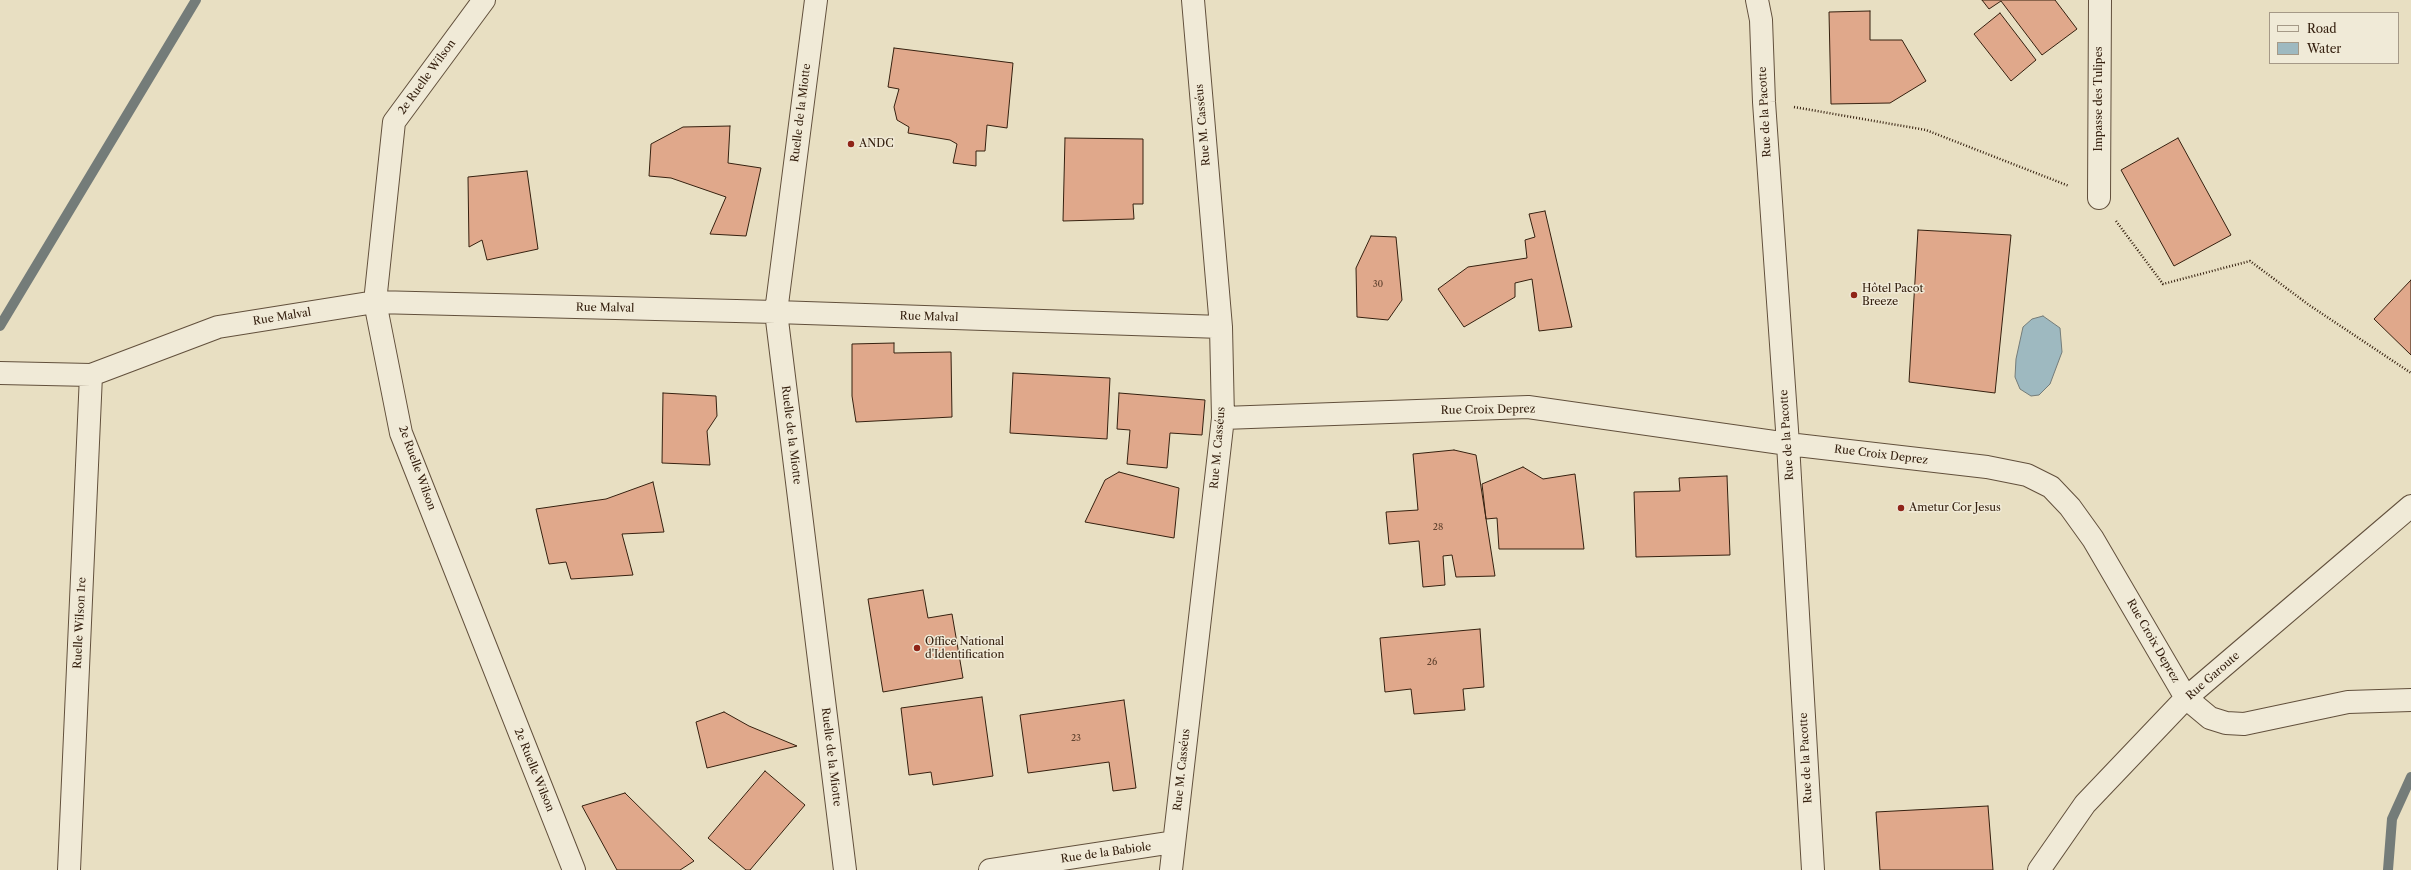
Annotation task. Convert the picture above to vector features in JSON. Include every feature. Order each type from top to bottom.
[{"type":"street","name":"2e Ruelle Wilson","points":[[484,0],[394,122],[375,302],[402,433],[574,870]]},
{"type":"street","name":"Ruelle de la Miotte","points":[[816,0],[776,312],[845,870]]},
{"type":"street","name":"Rue M. Casséus","points":[[1172,870],[1223,418],[1221,327],[1193,0]]},
{"type":"street","name":"Rue de la Pacotte","points":[[1757,0],[1761,20],[1765,110],[1788,444],[1813,870]]},
{"type":"street","name":"Impasse des Tulipes","points":[[2099,198],[2100,0]]},
{"type":"street","name":"Rue Malval","points":[[4,374],[91,375],[218,327],[375,302],[776,312],[1221,327]]},
{"type":"street","name":"Ruelle Wilson 1re","points":[[69,870],[91,375]]},
{"type":"street","name":"Rue Croix Deprez","points":[[1223,418],[1528,407],[1788,444],[1987,467],[2027,474],[2051,487],[2070,507],[2093,538],[2186,698],[2210,718],[2226,723],[2244,724],[2348,702],[2410,700]]},
{"type":"street","name":"Rue Garoute","points":[[2039,870],[2085,804],[2186,698],[2411,506]]},
{"type":"street","name":"Rue de la Babiole","points":[[990,870],[1174,842]]},
{"type":"water","points":[[2043,316],[2060,328],[2062,352],[2050,384],[2039,395],[2031,396],[2020,389],[2015,377],[2016,359],[2023,327],[2032,319]]},
{"type":"building","points":[[1982,0],[2055,0],[2077,29],[2042,55],[2001,1],[1989,9]]},
{"type":"building","points":[[1870,11],[1870,40],[1902,40],[1926,81],[1890,103],[1831,104],[1829,12]]},
{"type":"building","points":[[2000,13],[2036,60],[2011,81],[1974,34]]},
{"type":"building","points":[[894,48],[1013,63],[1007,128],[987,125],[985,151],[976,151],[976,166],[953,163],[957,144],[950,140],[908,133],[909,127],[897,120],[894,107],[899,89],[888,87]]},
{"type":"building","points":[[730,126],[728,163],[761,168],[746,236],[710,234],[726,197],[671,178],[649,176],[651,144],[683,127]]},
{"type":"building","points":[[1065,138],[1143,139],[1143,204],[1133,204],[1134,219],[1063,221]]},
{"type":"building","points":[[2178,138],[2231,235],[2174,266],[2121,170]]},
{"type":"building","points":[[527,171],[538,249],[487,260],[482,240],[469,247],[468,177]]},
{"type":"building","points":[[1545,211],[1572,327],[1539,331],[1532,279],[1515,283],[1515,297],[1464,327],[1438,289],[1468,267],[1527,258],[1525,240],[1535,237],[1529,214]]},
{"type":"building","points":[[1918,230],[2011,235],[1995,393],[1909,382]]},
{"type":"building","points":[[1371,236],[1396,237],[1402,300],[1388,320],[1357,317],[1356,268]]},
{"type":"building","points":[[2411,280],[2411,355],[2374,319]]},
{"type":"building","points":[[894,343],[894,353],[951,352],[952,417],[856,422],[852,396],[852,344]]},
{"type":"building","points":[[1013,373],[1110,378],[1107,439],[1010,433]]},
{"type":"building","points":[[663,393],[716,396],[717,416],[707,431],[710,465],[662,463]]},
{"type":"building","points":[[1119,393],[1205,400],[1202,435],[1170,433],[1167,468],[1127,464],[1130,430],[1117,429]]},
{"type":"building","points":[[1454,450],[1476,455],[1495,576],[1456,577],[1452,555],[1443,556],[1445,585],[1423,587],[1419,541],[1389,544],[1386,512],[1418,510],[1413,454]]},
{"type":"building","points":[[1523,467],[1543,479],[1575,474],[1584,549],[1499,549],[1497,518],[1486,519],[1482,484]]},
{"type":"building","points":[[1119,472],[1179,488],[1174,538],[1085,522],[1105,480]]},
{"type":"building","points":[[1727,476],[1730,555],[1636,557],[1634,492],[1680,491],[1679,478]]},
{"type":"building","points":[[653,482],[664,532],[622,534],[633,575],[571,579],[566,562],[549,564],[536,509],[606,499]]},
{"type":"building","name":"Office National d'Identification","points":[[923,590],[928,618],[952,614],[963,678],[883,692],[868,599]]},
{"type":"building","points":[[1480,629],[1484,687],[1463,689],[1465,710],[1414,714],[1411,689],[1385,692],[1380,638]]},
{"type":"building","points":[[982,697],[993,776],[933,785],[931,772],[909,775],[901,708]]},
{"type":"building","points":[[1124,700],[1136,788],[1113,791],[1109,762],[1028,773],[1020,715]]},
{"type":"building","points":[[724,712],[749,726],[797,746],[707,768],[696,722]]},
{"type":"building","points":[[765,771],[805,805],[750,870],[746,870],[708,838]]},
{"type":"building","points":[[625,793],[694,861],[680,870],[617,870],[582,806]]},
{"type":"building","points":[[1988,806],[1993,870],[1880,870],[1876,812]]},
{"type":"waterway","points":[[0,326],[196,0]]},
{"type":"waterway","points":[[2388,870],[2392,819],[2411,777]]},
{"type":"place","name":"ANDC","points":[[851,144]]},
{"type":"place","name":"Hôtel Pacot Breeze","points":[[1854,295]]},
{"type":"place","name":"Ametur Cor Jesus","points":[[1901,508]]},
{"type":"place","name":"Office National d'Identification","points":[[917,648]]}]
